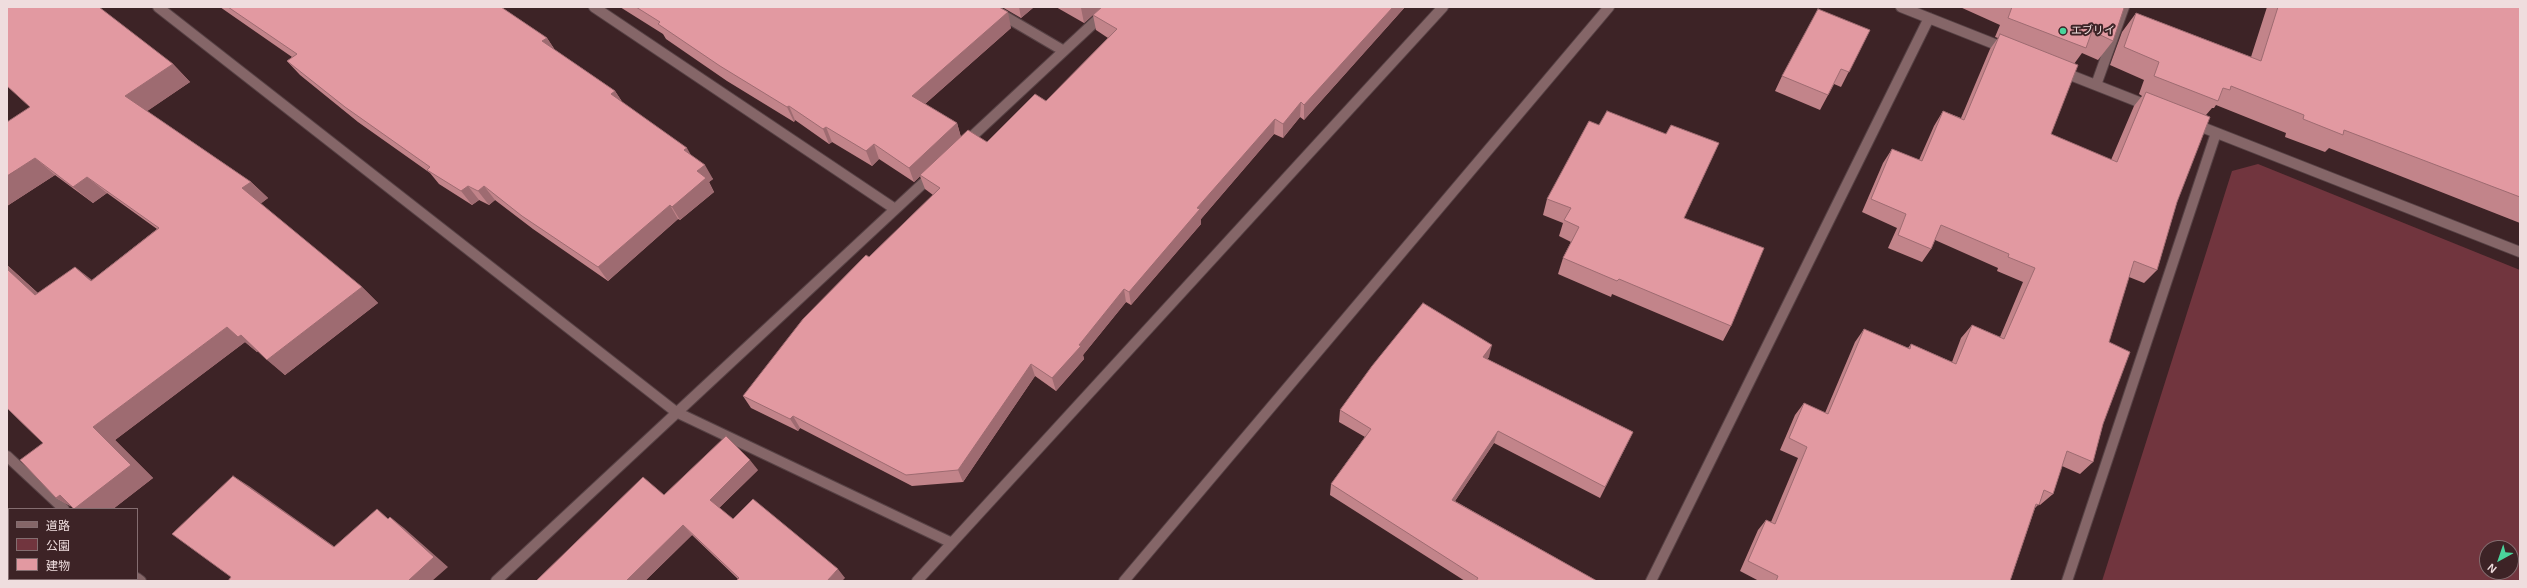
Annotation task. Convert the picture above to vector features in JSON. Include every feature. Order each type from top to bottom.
[{"type":"street","points":[[158,7],[676,412],[952,543]]},
{"type":"street","points":[[594,7],[895,209]]},
{"type":"street","points":[[989,7],[1064,51]]},
{"type":"street","points":[[959,149],[1111,7]]},
{"type":"street","points":[[917,581],[1443,7]]},
{"type":"street","points":[[1124,581],[1609,7]]},
{"type":"street","points":[[1901,7],[2016,53]]},
{"type":"street","points":[[2096,85],[2124,7]]},
{"type":"street","points":[[1652,581],[1929,18]]},
{"type":"street","points":[[2052,68],[2160,110]]},
{"type":"street","points":[[2188,122],[2520,252]]},
{"type":"street","points":[[2067,581],[2216,133]]},
{"type":"street","points":[[496,581],[942,165]]},
{"type":"street","points":[[7,456],[63,508]]},
{"type":"green space","points":[[2258,164],[2520,270],[2520,581],[2102,581],[2232,171]]},
{"type":"building","points":[[7,7],[99,7],[173,64],[125,96],[251,182],[242,188],[362,287],[267,360],[241,335],[238,337],[227,327],[93,427],[131,465],[75,508],[73,508],[60,495],[56,498],[20,460],[43,443],[7,408],[7,269],[35,295],[75,267],[91,281],[159,228],[87,177],[73,187],[35,158],[7,176],[7,122],[30,107],[7,86]]},
{"type":"building","points":[[228,7],[501,7],[547,38],[542,41],[615,91],[611,94],[687,148],[684,150],[705,165],[697,171],[706,178],[672,207],[670,205],[598,267],[522,216],[484,186],[478,191],[468,186],[461,191],[427,170],[430,167],[345,107],[287,61],[297,54]]},
{"type":"building","points":[[636,7],[999,7],[1008,12],[912,96],[957,123],[909,168],[874,144],[866,151],[826,127],[823,129],[789,106],[787,107],[720,66],[658,24],[660,22]]},
{"type":"building","points":[[1102,7],[1393,7],[1304,105],[1301,102],[1283,124],[1275,119],[1197,208],[1200,209],[1129,292],[1124,289],[1079,345],[1081,346],[1052,378],[1031,364],[958,470],[906,475],[793,416],[790,419],[743,396],[803,319],[866,255],[869,257],[940,188],[920,175],[968,130],[987,142],[1035,94],[1046,101],[1117,29],[1093,15]]},
{"type":"building","name":"エブリイ","points":[[2012,7],[2124,8],[2113,41],[2092,31],[2086,48],[2008,18]]},
{"type":"building","points":[[2278,7],[2520,7],[2520,197],[2344,130],[2343,135],[2303,119],[2304,115],[2231,86],[2230,90],[2223,88],[2218,101],[2154,76],[2159,62],[2124,47],[2136,13],[2261,61]]},
{"type":"building","points":[[1818,9],[1870,30],[1849,72],[1841,69],[1828,95],[1782,76]]},
{"type":"building","points":[[2000,34],[2078,65],[2051,134],[2117,162],[2146,92],[2210,117],[2177,202],[2157,270],[2134,261],[2109,342],[2130,352],[2103,424],[2093,462],[2067,451],[2053,494],[2044,490],[2039,505],[2036,504],[2010,581],[1776,581],[1778,576],[1748,561],[1766,520],[1775,524],[1807,447],[1789,438],[1804,403],[1828,414],[1864,329],[1910,349],[1911,344],[1956,364],[1972,325],[2004,339],[2035,268],[2008,257],[2009,254],[1941,225],[1931,249],[1898,235],[1906,214],[1871,199],[1892,149],[1922,161],[1943,111],[1964,120]]},
{"type":"building","points":[[1607,111],[1666,134],[1671,125],[1719,143],[1684,218],[1764,248],[1731,326],[1619,279],[1617,281],[1563,258],[1579,227],[1564,220],[1571,208],[1547,199],[1589,121],[1599,125]]},
{"type":"building","points":[[1423,303],[1492,345],[1483,357],[1633,432],[1605,487],[1498,431],[1452,500],[1597,581],[1476,581],[1478,578],[1331,484],[1371,429],[1340,410],[1372,366]]},
{"type":"building","points":[[726,436],[750,460],[710,500],[733,519],[753,499],[838,569],[827,581],[736,581],[739,578],[683,525],[626,581],[536,581],[643,477],[664,495]]},
{"type":"building","points":[[233,476],[334,547],[377,509],[388,519],[390,517],[434,557],[408,581],[228,581],[231,577],[172,534]]},
{"type":"place","name":"エブリイ","points":[[2063,31]]}]
